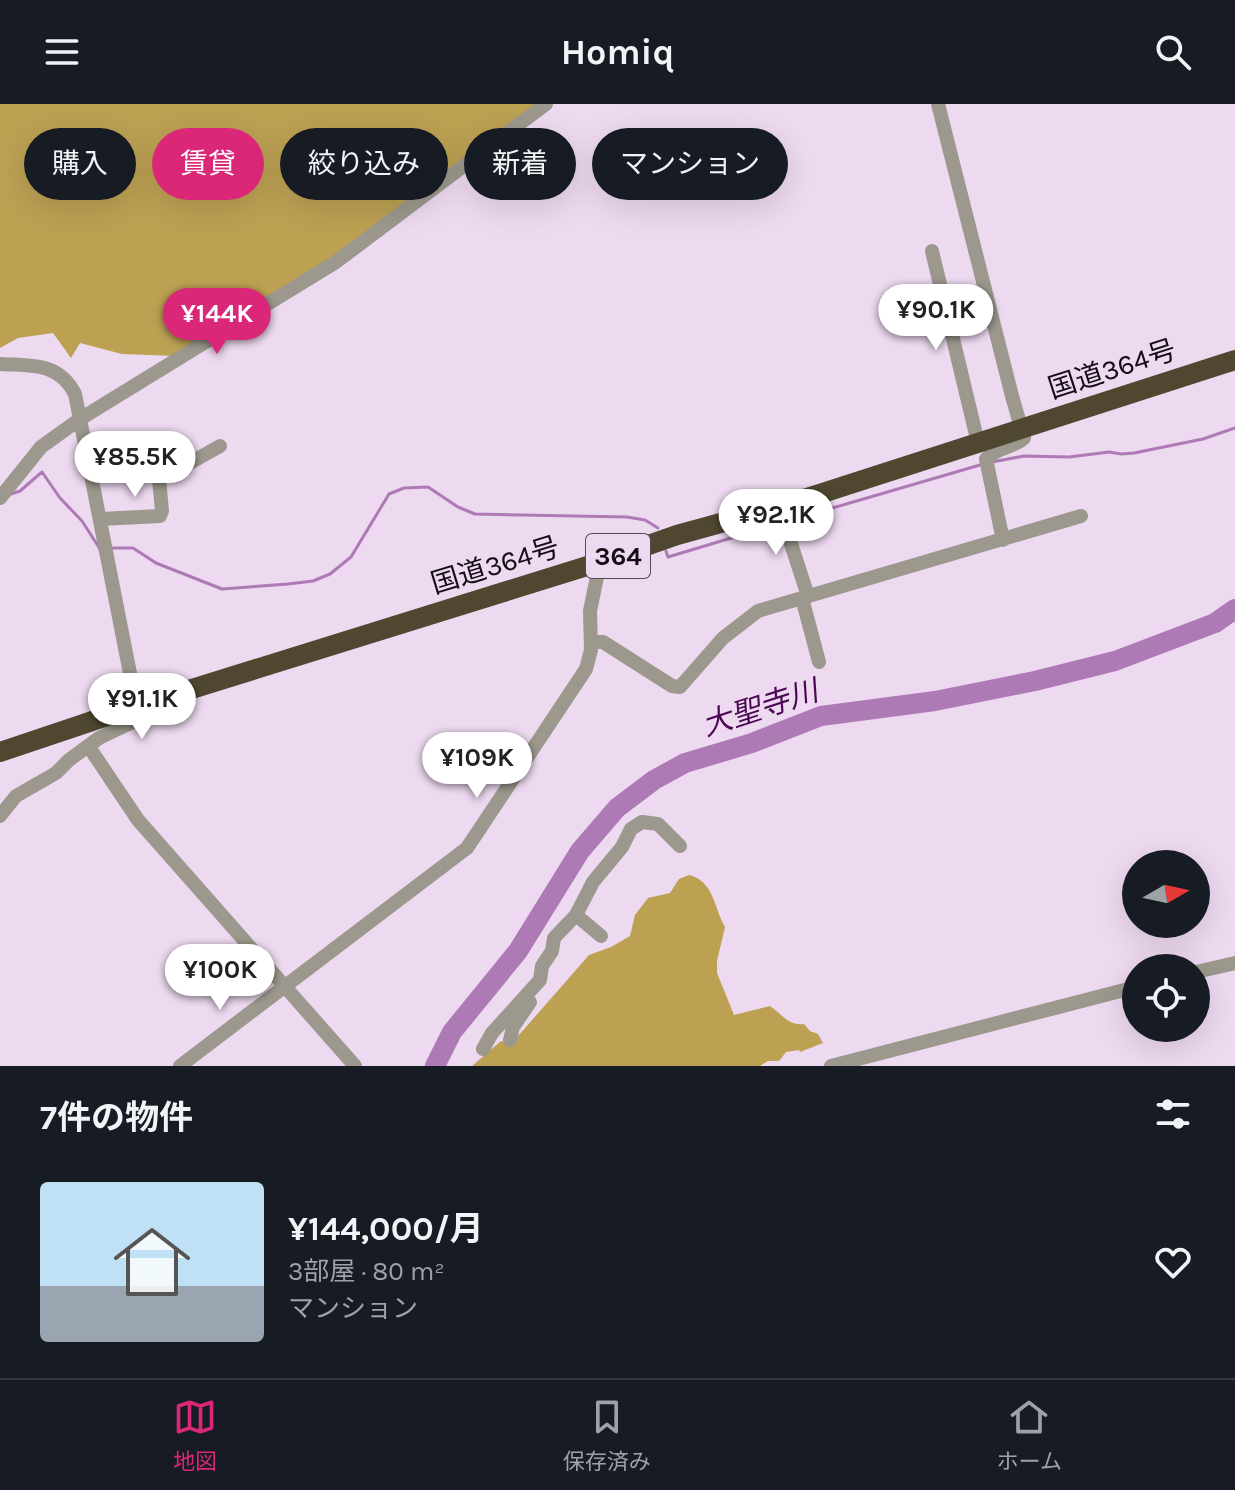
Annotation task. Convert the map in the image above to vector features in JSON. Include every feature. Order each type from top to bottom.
[{"type":"highway","name":"国道364号","points":[[0,752],[1235,360]]},
{"type":"street","points":[[0,498],[41,447],[80,419],[336,262],[546,104]]},
{"type":"street","points":[[938,104],[1012,396],[1023,428],[1024,438],[1017,444],[986,459],[1003,540]]},
{"type":"street","points":[[932,251],[978,443]]},
{"type":"street","points":[[0,364],[30,366],[60,373],[75,394],[139,719],[108,733],[56,773],[16,796],[0,816]]},
{"type":"street","points":[[91,476],[192,463],[220,446]]},
{"type":"street","points":[[100,519],[160,516],[158,468]]},
{"type":"street","points":[[779,507],[805,597],[819,662]]},
{"type":"street","points":[[592,642],[603,642],[672,686],[680,687],[723,638],[751,616],[805,597],[1081,516]]},
{"type":"street","points":[[180,1066],[467,848],[586,669],[592,642],[590,611],[600,562]]},
{"type":"street","points":[[89,747],[138,820],[355,1066]]},
{"type":"street","points":[[483,1049],[492,1033],[540,980],[542,966],[552,951],[554,938],[576,915],[593,882],[636,825],[648,821],[658,824],[680,846]]},
{"type":"street","points":[[576,915],[601,936]]},
{"type":"street","points":[[1210,969],[1235,963]]},
{"type":"street","points":[[840,1064],[1122,991]]},
{"type":"street","points":[[510,1040],[513,1027],[533,1000],[527,994]]},
{"type":"shaded area","points":[[0,104],[540,104],[508,128],[464,128],[464,161],[448,173],[448,128],[280,128],[280,200],[412,200],[358,241],[176,356],[122,354],[80,343],[71,358],[53,333],[18,338],[0,348]]},
{"type":"shaded area","points":[[689,875],[704,883],[725,927],[717,973],[734,1015],[770,1006],[789,1021],[804,1024],[818,1034],[823,1043],[800,1052],[786,1052],[779,1061],[768,1061],[760,1066],[472,1066],[501,1041],[512,1043],[589,955],[630,936],[635,915],[648,898],[670,893],[679,879]]},
{"type":"waterway","points":[[992,462],[1024,456],[1134,453],[1203,439],[1235,428]]},
{"type":"waterway","points":[[788,521],[980,465]]},
{"type":"waterway","points":[[11,494],[20,491],[42,472],[60,498],[82,521],[100,549]]},
{"type":"waterway","points":[[112,548],[133,548],[156,563],[222,589],[313,581],[330,574],[351,557],[389,494],[404,488],[428,487],[475,514],[627,517],[645,520],[658,528]]},
{"type":"waterway","points":[[666,551],[668,557],[781,523]]},
{"type":"waterway","name":"大聖寺川","points":[[435,1066],[452,1032],[518,951],[580,851],[617,808],[654,780],[685,763],[752,743],[821,716],[935,701],[1115,661],[1215,623],[1235,609]]}]
